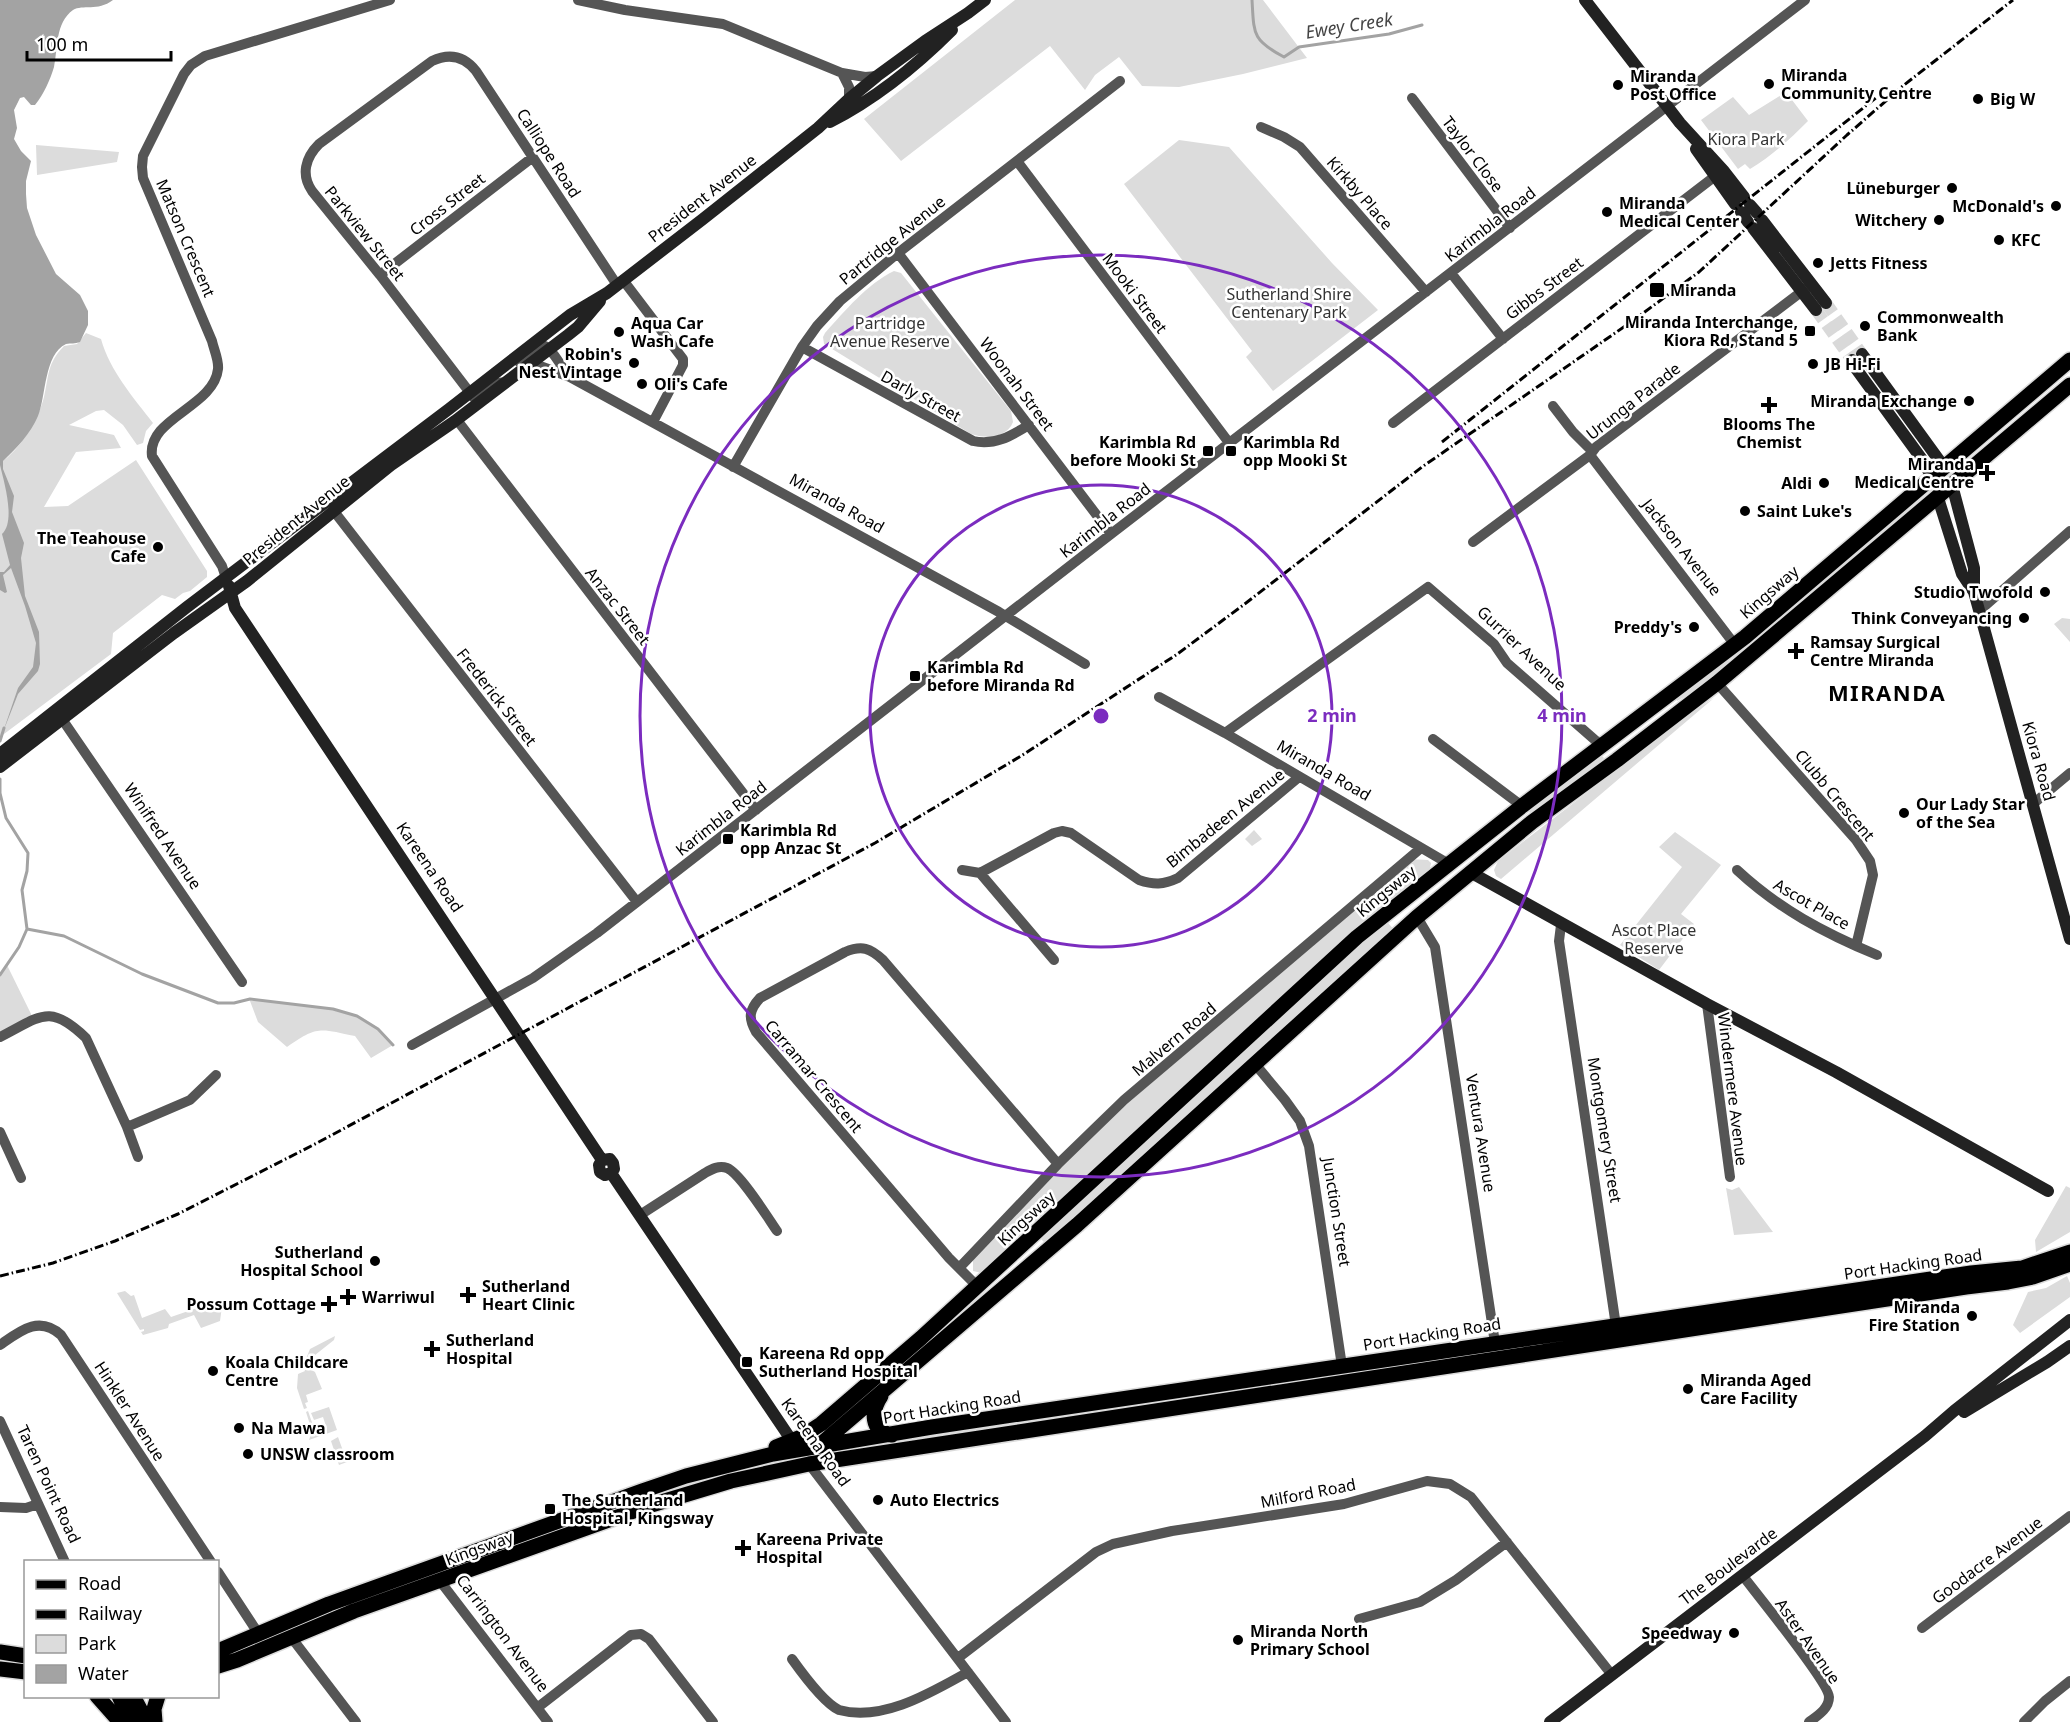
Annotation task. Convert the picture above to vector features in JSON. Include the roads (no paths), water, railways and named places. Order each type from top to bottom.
[{"type":"main road","name":"President Avenue","points":[[0,767],[58,715],[226,578],[570,315],[615,286],[818,128],[877,76],[985,0]]},
{"type":"main road","points":[[1588,1],[1666,106],[1724,170],[1749,213]]},
{"type":"main road","name":"President Avenue","points":[[818,128],[856,109],[871,98],[929,52],[968,13]]},
{"type":"main road","points":[[1680,123],[1714,177],[1749,213],[1821,306]]},
{"type":"main road","name":"President Avenue","points":[[0,754],[230,593],[391,465],[506,383],[578,327],[615,286]]},
{"type":"main road","name":"Kiora Road","points":[[1857,357],[1938,472],[1952,485],[1974,568],[1974,592],[2070,939]]},
{"type":"main road","name":"Kingsway","points":[[219,1666],[265,1649],[354,1611],[648,1506],[783,1466],[801,1452],[813,1430],[978,1287],[1357,937],[1522,806],[1735,645],[2070,360]]},
{"type":"main road","points":[[819,1446],[991,1301],[1417,917],[1532,822],[1718,683],[2070,385]]},
{"type":"main road","name":"Kiora Road","points":[[1938,472],[1938,498],[1962,574],[1974,592]]},
{"type":"main road","name":"Matson Crescent","points":[[226,578],[230,593]]},
{"type":"main road","name":"Kareena Road","points":[[230,593],[235,608],[602,1160],[598,1167],[600,1172],[611,1173],[725,1344],[801,1452]]},
{"type":"main road","name":"Jackson Avenue","points":[[1735,645],[1746,660]]},
{"type":"main road","name":"Gurrier Avenue","points":[[1603,747],[1617,760]]},
{"type":"main road","name":"Miranda Road","points":[[1449,864],[1470,873]]},
{"type":"main road","points":[[1470,873],[1707,1004],[1836,1072],[2048,1191]]},
{"type":"main road","name":"Port Hacking Road","points":[[1618,1333],[1959,1275],[2022,1268],[2070,1252]]},
{"type":"main road","name":"Port Hacking Road","points":[[801,1452],[1618,1333],[2008,1282],[2070,1264]]},
{"type":"main road","points":[[978,1287],[991,1301]]},
{"type":"main road","name":"The Boulevarde","points":[[1550,1722],[1925,1436],[2070,1320]]},
{"type":"main road","name":"The Boulevarde","points":[[1925,1436],[2070,1346]]},
{"type":"main road","name":"Port Hacking Road","points":[[801,1452],[819,1446],[932,1427],[1344,1373]]},
{"type":"main road","points":[[887,1389],[876,1405],[873,1418],[880,1431],[891,1435]]},
{"type":"main road","name":"Kingsway","points":[[219,1651],[284,1622],[429,1567],[675,1479],[740,1462],[801,1452]]},
{"type":"main road","name":"Carrington Avenue","points":[[429,1567],[440,1581]]},
{"type":"main road","points":[[284,1622],[291,1637]]},
{"type":"main road","points":[[258,1634],[265,1649]]},
{"type":"main road","points":[[0,1652],[24,1656]]},
{"type":"main road","points":[[219,1672],[237,1660]]},
{"type":"main road","points":[[0,1669],[24,1672]]},
{"type":"main road","points":[[99,1698],[120,1722]]},
{"type":"main road","points":[[120,1698],[131,1722]]},
{"type":"main road","points":[[134,1698],[147,1722]]},
{"type":"main road","points":[[155,1722],[154,1709],[158,1698]]},
{"type":"street","name":"Matson Crescent","points":[[226,578],[222,566],[152,456],[154,439],[210,388],[218,366],[212,341],[143,178],[143,156],[184,74],[196,60],[390,0]]},
{"type":"street","points":[[578,0],[625,10],[723,24],[842,73],[865,77],[877,76]]},
{"type":"street","name":"Karimbla Road","points":[[412,1045],[542,971],[637,902],[1805,0]]},
{"type":"street","name":"Calliope Road","points":[[442,57],[458,57],[472,66],[615,286],[683,359],[683,365],[653,422]]},
{"type":"street","name":"Parkview Street","points":[[442,57],[429,63],[319,144],[312,151],[305,166],[306,181],[470,393]]},
{"type":"street","points":[[842,73],[849,87],[849,99]]},
{"type":"street","name":"Partridge Avenue","points":[[733,467],[802,347],[817,326],[840,301],[898,253],[1120,81]]},
{"type":"street","name":"Taylor Close","points":[[1412,98],[1510,228]]},
{"type":"street","name":"Kirkby Place","points":[[1261,127],[1292,141],[1306,153],[1426,292]]},
{"type":"street","name":"Cross Street","points":[[380,275],[533,157]]},
{"type":"street","name":"Mooki Street","points":[[1017,160],[1230,444]]},
{"type":"street","name":"Gibbs Street","points":[[1392,423],[1714,177]]},
{"type":"street","name":"Woonah Street","points":[[898,253],[1111,534]]},
{"type":"street","points":[[1451,273],[1503,339]]},
{"type":"street","name":"Urunga Parade","points":[[1473,542],[1807,288]]},
{"type":"street","points":[[499,370],[511,369],[539,347],[545,345],[550,349]]},
{"type":"street","name":"Darly Street","points":[[802,347],[973,441],[986,443],[996,441],[1029,425]]},
{"type":"street","name":"Miranda Road","points":[[550,349],[558,364],[570,377]]},
{"type":"street","name":"Miranda Road","points":[[526,367],[542,367],[570,377],[1006,616],[1085,664]]},
{"type":"street","points":[[470,393],[474,398],[494,384],[506,383]]},
{"type":"street","name":"Jackson Avenue","points":[[1553,406],[1735,645]]},
{"type":"street","name":"Anzac Street","points":[[457,420],[756,810]]},
{"type":"street","name":"Frederick Street","points":[[333,510],[637,902]]},
{"type":"street","points":[[1979,611],[2070,531]]},
{"type":"street","name":"Gurrier Avenue","points":[[1226,733],[1428,587],[1494,644],[1507,663],[1603,747]]},
{"type":"street","name":"Clubb Crescent","points":[[1718,683],[1856,840],[1870,861],[1873,875],[1856,946]]},
{"type":"street","name":"Miranda Road","points":[[1159,697],[1226,733],[1449,864]]},
{"type":"street","name":"Winifred Avenue","points":[[58,715],[242,982]]},
{"type":"street","points":[[1433,740],[1522,806]]},
{"type":"street","points":[[2033,804],[2070,773]]},
{"type":"street","name":"Bimbadeen Avenue","points":[[980,873],[1054,833],[1062,831],[1071,833],[1139,880],[1151,884],[1165,884],[1178,878],[1299,777]]},
{"type":"street","name":"Malvern Road","points":[[960,1267],[1058,1164],[1124,1100],[1421,848]]},
{"type":"street","points":[[962,870],[980,873],[1054,960]]},
{"type":"street","name":"Ascot Place","points":[[1737,870],[1760,891],[1792,913],[1825,932],[1877,955]]},
{"type":"street","name":"Ventura Avenue","points":[[1417,917],[1435,947],[1496,1351]]},
{"type":"street","name":"Montgomery Street","points":[[1561,924],[1559,942],[1618,1333]]},
{"type":"street","name":"Carramar Crescent","points":[[978,1287],[949,1257],[756,1032],[749,1020],[752,1007],[760,999],[845,952],[856,947],[866,948],[883,960],[1058,1164]]},
{"type":"street","name":"Windermere Avenue","points":[[1707,1004],[1730,1177]]},
{"type":"street","points":[[0,1036],[40,1017],[52,1016],[64,1019],[86,1038],[127,1127],[138,1157]]},
{"type":"street","name":"Junction Street","points":[[1255,1064],[1300,1121],[1309,1146],[1344,1373]]},
{"type":"street","points":[[127,1127],[190,1100],[216,1075]]},
{"type":"street","points":[[0,1132],[21,1178]]},
{"type":"street","points":[[640,1215],[705,1173],[722,1167],[731,1170],[740,1179],[777,1231]]},
{"type":"street","name":"Hinkler Avenue","points":[[0,1345],[24,1330],[40,1325],[48,1326],[61,1335],[210,1560]]},
{"type":"street","name":"Taren Point Road","points":[[0,1421],[63,1560]]},
{"type":"street","name":"Kareena Road","points":[[801,1452],[1006,1722]]},
{"type":"street","name":"Milford Road","points":[[958,1658],[1096,1552],[1113,1544],[1172,1531],[1326,1508],[1427,1481],[1450,1484],[1471,1497],[1612,1675]]},
{"type":"street","points":[[0,1507],[26,1508],[38,1504]]},
{"type":"street","name":"Goodacre Avenue","points":[[1922,1628],[2070,1516]]},
{"type":"street","points":[[1359,1620],[1420,1602],[1456,1580],[1507,1542]]},
{"type":"street","points":[[219,1574],[258,1634]]},
{"type":"street","name":"Aster Avenue","points":[[1743,1575],[1828,1691],[1826,1707],[1809,1722]]},
{"type":"street","name":"Carrington Avenue","points":[[440,1581],[548,1722]]},
{"type":"street","points":[[537,1708],[631,1635],[640,1635],[649,1639],[713,1722]]},
{"type":"street","points":[[291,1637],[356,1722]]},
{"type":"street","points":[[792,1659],[814,1687],[838,1710],[865,1716],[891,1712],[968,1672]]},
{"type":"street","points":[[2024,1722],[2070,1681]]},
{"type":"water","points":[[0,0],[113,0],[101,6],[77,8],[67,15],[60,29],[54,67],[44,92],[35,105],[31,105],[24,97],[20,98],[14,110],[17,128],[14,139],[31,161],[26,181],[26,194],[27,208],[36,235],[56,274],[80,295],[88,311],[88,325],[80,342],[66,344],[53,357],[38,416],[23,440],[3,461],[3,469],[14,496],[12,512],[24,543],[21,558],[25,596],[39,632],[40,664],[38,671],[18,694],[3,732],[18,688],[33,667],[36,643],[11,568],[3,575],[7,592],[0,590],[0,572],[4,572],[10,565],[2,534],[6,528],[9,511],[0,465]]},
{"type":"waterway","name":"Ewey Creek","points":[[1252,0],[1253,21],[1257,35],[1266,46],[1284,57],[1299,47],[1389,34],[1422,25]]},
{"type":"waterway","points":[[0,741],[4,728]]},
{"type":"waterway","points":[[0,779],[0,793],[6,818],[28,853],[27,871],[22,890],[27,929],[19,947],[0,975]]},
{"type":"waterway","points":[[27,929],[64,936],[142,974],[218,1003],[234,1003],[250,999],[333,1009],[357,1016],[378,1029],[393,1045]]},
{"type":"tunnel","points":[[1826,303],[1862,354]]},
{"type":"tunnel","points":[[1816,310],[1852,360]]},
{"type":"railway","points":[[0,1276],[53,1263],[115,1241],[178,1214],[317,1143],[875,843],[1021,756],[1176,655],[1422,467],[1699,272],[1904,85],[2013,0]]},
{"type":"railway","points":[[1442,442],[1877,97]]},
{"type":"place","name":"Miranda Community Centre","points":[[1769,84]]},
{"type":"place","name":"Miranda Post Office","points":[[1618,85]]},
{"type":"place","name":"Big W","points":[[1978,99]]},
{"type":"place","name":"Lüneburger","points":[[1952,188]]},
{"type":"place","name":"McDonald's","points":[[2056,206]]},
{"type":"place","name":"Miranda Medical Center","points":[[1607,212]]},
{"type":"place","name":"Witchery","points":[[1939,220]]},
{"type":"place","name":"KFC","points":[[1999,240]]},
{"type":"place","name":"Jetts Fitness","points":[[1818,263]]},
{"type":"place","name":"Miranda","points":[[1657,290]]},
{"type":"place","name":"Commonwealth Bank","points":[[1865,326]]},
{"type":"place","name":"Miranda Interchange, Kiora Rd, Stand 5","points":[[1810,331]]},
{"type":"place","name":"Aqua Car Wash Cafe","points":[[619,332]]},
{"type":"place","name":"Robin's Nest Vintage","points":[[634,363]]},
{"type":"place","name":"JB Hi-Fi","points":[[1813,364]]},
{"type":"place","name":"Oli's Cafe","points":[[642,384]]},
{"type":"place","name":"Miranda Exchange","points":[[1969,401]]},
{"type":"place","name":"Blooms The Chemist","points":[[1769,405]]},
{"type":"place","name":"Karimbla Rd before Mooki St","points":[[1208,451]]},
{"type":"place","name":"Karimbla Rd opp Mooki St","points":[[1231,451]]},
{"type":"place","name":"Miranda Medical Centre","points":[[1987,473]]},
{"type":"place","name":"Aldi","points":[[1824,483]]},
{"type":"place","name":"Saint Luke's","points":[[1745,511]]},
{"type":"place","name":"The Teahouse Cafe","points":[[158,547]]},
{"type":"place","name":"Studio Twofold","points":[[2045,592]]},
{"type":"place","name":"Think Conveyancing","points":[[2024,618]]},
{"type":"place","name":"Preddy's","points":[[1694,627]]},
{"type":"place","name":"Ramsay Surgical Centre Miranda","points":[[1796,651]]},
{"type":"place","name":"Karimbla Rd before Miranda Rd","points":[[915,676]]},
{"type":"place","name":"Our Lady Star of the Sea","points":[[1904,813]]},
{"type":"place","name":"Karimbla Rd opp Anzac St","points":[[728,839]]},
{"type":"place","name":"Sutherland Hospital School","points":[[375,1261]]},
{"type":"place","name":"Sutherland Heart Clinic","points":[[468,1295]]},
{"type":"place","name":"Warriwul","points":[[348,1297]]},
{"type":"place","name":"Possum Cottage","points":[[329,1304]]},
{"type":"place","name":"Miranda Fire Station","points":[[1972,1316]]},
{"type":"place","name":"Sutherland Hospital","points":[[432,1349]]},
{"type":"place","name":"Kareena Rd opp Sutherland Hospital","points":[[747,1362]]},
{"type":"place","name":"Koala Childcare Centre","points":[[213,1371]]},
{"type":"place","name":"Miranda Aged Care Facility","points":[[1688,1389]]},
{"type":"place","name":"Na Mawa","points":[[239,1428]]},
{"type":"place","name":"UNSW classroom","points":[[248,1454]]},
{"type":"place","name":"Auto Electrics","points":[[878,1500]]},
{"type":"place","name":"The Sutherland Hospital, Kingsway","points":[[550,1509]]},
{"type":"place","name":"Kareena Private Hospital","points":[[743,1548]]},
{"type":"place","name":"Speedway","points":[[1734,1633]]},
{"type":"place","name":"Miranda North Primary School","points":[[1238,1640]]},
{"type":"district","name":"MIRANDA","points":[[1887,692]]},
{"type":"park label","name":"Kiora Park","points":[[1746,139]]},
{"type":"park label","name":"Sutherland Shire Centenary Park","points":[[1289,303]]},
{"type":"park label","name":"Partridge Avenue Reserve","points":[[890,332]]},
{"type":"park label","name":"Ascot Place Reserve","points":[[1654,939]]}]
